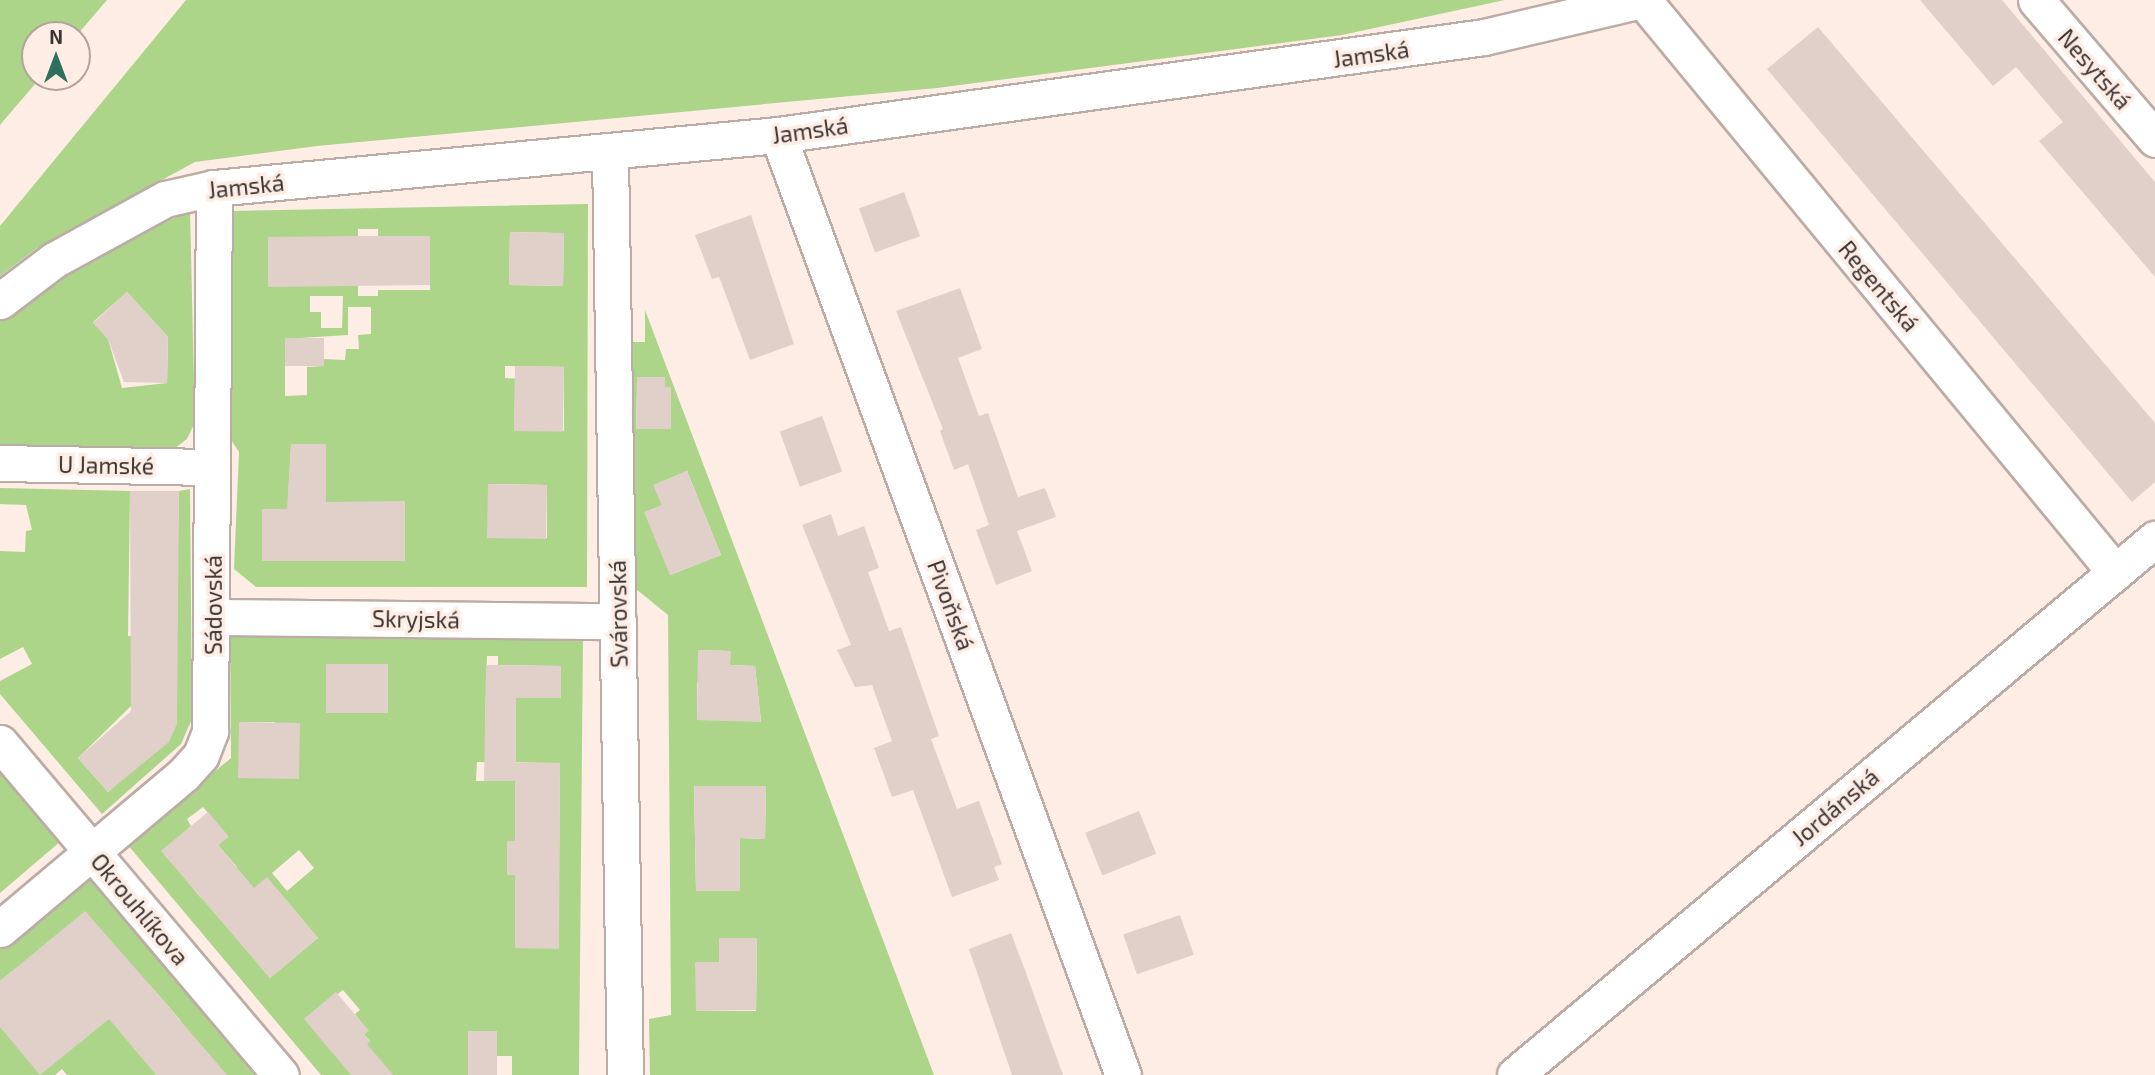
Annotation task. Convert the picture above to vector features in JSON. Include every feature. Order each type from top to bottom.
[{"type":"street","name":"Jamská","points":[[0,301],[54,260],[165,199],[214,188],[610,154],[778,135],[1485,37],[1643,0]]},
{"type":"street","name":"Regentská","points":[[1643,0],[2115,572]]},
{"type":"street","name":"Nesytská","points":[[2036,0],[2155,139]]},
{"type":"street","name":"Pivoňská","points":[[778,135],[1123,1075]]},
{"type":"street","name":"Svárovská","points":[[610,154],[625,1075]]},
{"type":"street","name":"Sádovská","points":[[0,929],[201,755],[210,731],[214,617],[214,188]]},
{"type":"street","name":"U Jamské","points":[[0,463],[212,467]]},
{"type":"street","name":"Jordánská","points":[[1515,1075],[2155,539]]},
{"type":"street","name":"Skryjská","points":[[214,617],[618,621]]},
{"type":"street","name":"Okrouhlíkova","points":[[0,743],[281,1075]]},
{"type":"green space","points":[[0,0],[107,0],[89,21],[21,21],[21,91],[29,91],[0,125]]},
{"type":"green space","points":[[186,0],[1505,0],[1342,35],[937,88],[317,146],[195,162],[37,248],[0,276],[0,226]]},
{"type":"green space","points":[[588,204],[587,587],[256,587],[234,569],[239,452],[230,438],[232,211]],"holes":[[[358,229],[378,229],[378,236],[430,236],[430,290],[378,290],[378,296],[358,296]],[[510,232],[564,233],[563,286],[509,285]],[[310,296],[343,296],[342,328],[321,328],[321,312],[310,312]],[[348,307],[371,307],[371,334],[358,335],[359,349],[346,349],[345,360],[324,359],[323,366],[307,367],[307,395],[285,396],[285,339],[348,335]],[[505,366],[564,367],[564,431],[514,431],[515,392],[525,379],[505,378]],[[291,445],[326,445],[288,504]],[[488,484],[547,485],[547,538],[488,538]],[[405,501],[405,561],[355,561]]]},
{"type":"green space","points":[[190,211],[195,422],[187,439],[175,448],[0,455],[0,319],[71,264]],"holes":[[[127,292],[168,337],[167,383],[122,388],[108,339],[93,322]]]},
{"type":"green space","points":[[645,310],[934,1075],[650,1075],[649,1019],[671,1015],[668,615],[625,580],[630,342],[645,342]],"holes":[[[644,377],[664,377],[665,387],[671,387],[671,429],[636,428],[637,387],[643,387]],[[687,471],[721,555],[670,575],[662,505],[654,485]],[[698,650],[730,651],[730,668]],[[732,665],[755,666],[761,721],[697,720],[697,682],[731,681]],[[694,786],[766,786],[765,839],[740,838],[740,891],[696,891]],[[719,938],[757,938],[756,1011],[696,1011],[728,949],[719,948]]]},
{"type":"green space","points":[[0,488],[130,491],[128,636],[176,637],[179,491],[190,489],[192,719],[181,744],[102,814],[0,694],[0,681],[32,664],[23,647],[0,659],[0,551],[25,552],[26,531],[32,530],[26,505],[0,504]],"holes":[[[131,706],[157,749],[108,792],[78,758]]]},
{"type":"green space","points":[[230,636],[583,639],[579,1075],[512,1075],[512,1056],[497,1056],[497,1031],[468,1032],[469,1075],[321,1075],[127,844],[231,758]],"holes":[[[487,656],[498,656],[498,665],[561,666],[561,698],[513,698],[513,730],[485,730]],[[326,664],[388,665],[388,713],[326,713]],[[239,722],[275,722],[276,759],[299,760],[299,778],[239,778]],[[477,762],[560,763],[559,875],[507,874],[507,842],[515,841],[515,774],[501,774],[500,781],[476,781]],[[203,807],[228,836],[218,845],[237,867],[201,898],[162,851],[191,826],[187,819]],[[299,850],[314,868],[287,891],[272,873]],[[280,893],[318,938],[270,978],[233,934]],[[515,905],[559,905],[559,948],[515,948]],[[343,990],[360,1010],[355,1014],[368,1031],[364,1034],[370,1041],[347,1062],[305,1019]]]},
{"type":"green space","points":[[0,772],[61,841],[0,893]]},
{"type":"green space","points":[[89,872],[254,1075],[67,1075],[62,1069],[55,1075],[0,1075],[0,1027],[15,969],[0,981],[0,949]],"holes":[[[149,984],[181,1021],[174,1027],[126,1004]],[[56,1017],[96,1029],[79,1043]]]},
{"type":"building","points":[[1920,0],[2002,0],[2155,182],[2155,277],[2039,141],[2063,122],[2016,67],[1993,86]]},
{"type":"building","points":[[1818,27],[2155,423],[2155,482],[2132,502],[1767,69]]},
{"type":"building","points":[[904,192],[920,236],[875,253],[859,208]]},
{"type":"building","points":[[751,215],[794,344],[750,360],[719,277],[712,279],[695,235]]},
{"type":"building","points":[[510,232],[564,233],[563,286],[509,285]]},
{"type":"building","points":[[430,236],[430,285],[268,287],[268,237]]},
{"type":"building","points":[[960,288],[982,349],[958,358],[979,416],[988,413],[1018,497],[1045,488],[1056,517],[1017,531],[1032,571],[996,585],[976,530],[989,525],[968,464],[954,470],[940,431],[943,429],[896,311]]},
{"type":"building","points":[[127,292],[168,337],[167,383],[124,382],[108,339],[93,323]]},
{"type":"building","points":[[285,338],[324,338],[324,366],[285,366]]},
{"type":"building","points":[[515,366],[564,367],[563,432],[514,431]]},
{"type":"building","points":[[637,377],[665,377],[665,387],[671,387],[671,429],[636,429]]},
{"type":"building","points":[[822,416],[842,471],[800,487],[780,431]]},
{"type":"building","points":[[291,444],[326,444],[326,502],[405,501],[405,561],[262,561],[262,509],[287,509]]},
{"type":"building","points":[[687,471],[721,555],[670,575],[644,512],[662,505],[653,485]]},
{"type":"building","points":[[488,484],[547,485],[546,539],[487,538]]},
{"type":"building","points":[[130,491],[179,491],[177,724],[169,742],[108,792],[78,758],[131,711]]},
{"type":"building","points":[[831,514],[838,536],[864,526],[879,568],[868,572],[889,631],[901,627],[939,736],[931,739],[957,809],[979,801],[1002,864],[994,867],[999,880],[952,897],[913,790],[892,797],[874,748],[892,741],[872,685],[855,687],[837,650],[851,645],[802,525]]},
{"type":"building","points":[[698,650],[731,651],[730,665],[755,666],[761,722],[697,720]]},
{"type":"building","points":[[326,664],[388,664],[388,713],[326,713]]},
{"type":"building","points":[[486,665],[561,666],[561,698],[516,698],[516,763],[560,763],[559,949],[515,948],[515,875],[507,875],[507,841],[515,841],[515,781],[484,781]]},
{"type":"building","points":[[239,722],[300,723],[299,779],[238,778]]},
{"type":"building","points":[[694,786],[766,786],[765,839],[740,838],[740,891],[696,891]]},
{"type":"building","points":[[1139,811],[1156,854],[1102,875],[1085,833]]},
{"type":"building","points":[[208,812],[229,837],[218,845],[254,888],[267,877],[318,938],[270,978],[161,851]]},
{"type":"building","points":[[85,911],[227,1075],[156,1075],[109,1019],[40,1075],[0,1027],[0,981]]},
{"type":"building","points":[[1180,915],[1194,955],[1137,974],[1123,935]]},
{"type":"building","points":[[1011,933],[1063,1075],[1012,1075],[969,949]]},
{"type":"building","points":[[719,938],[757,938],[756,1010],[696,1011],[695,962],[719,962]]},
{"type":"building","points":[[336,992],[369,1031],[364,1034],[370,1041],[367,1044],[393,1075],[351,1075],[304,1019]]},
{"type":"building","points":[[468,1031],[497,1031],[497,1075],[468,1075]]}]
